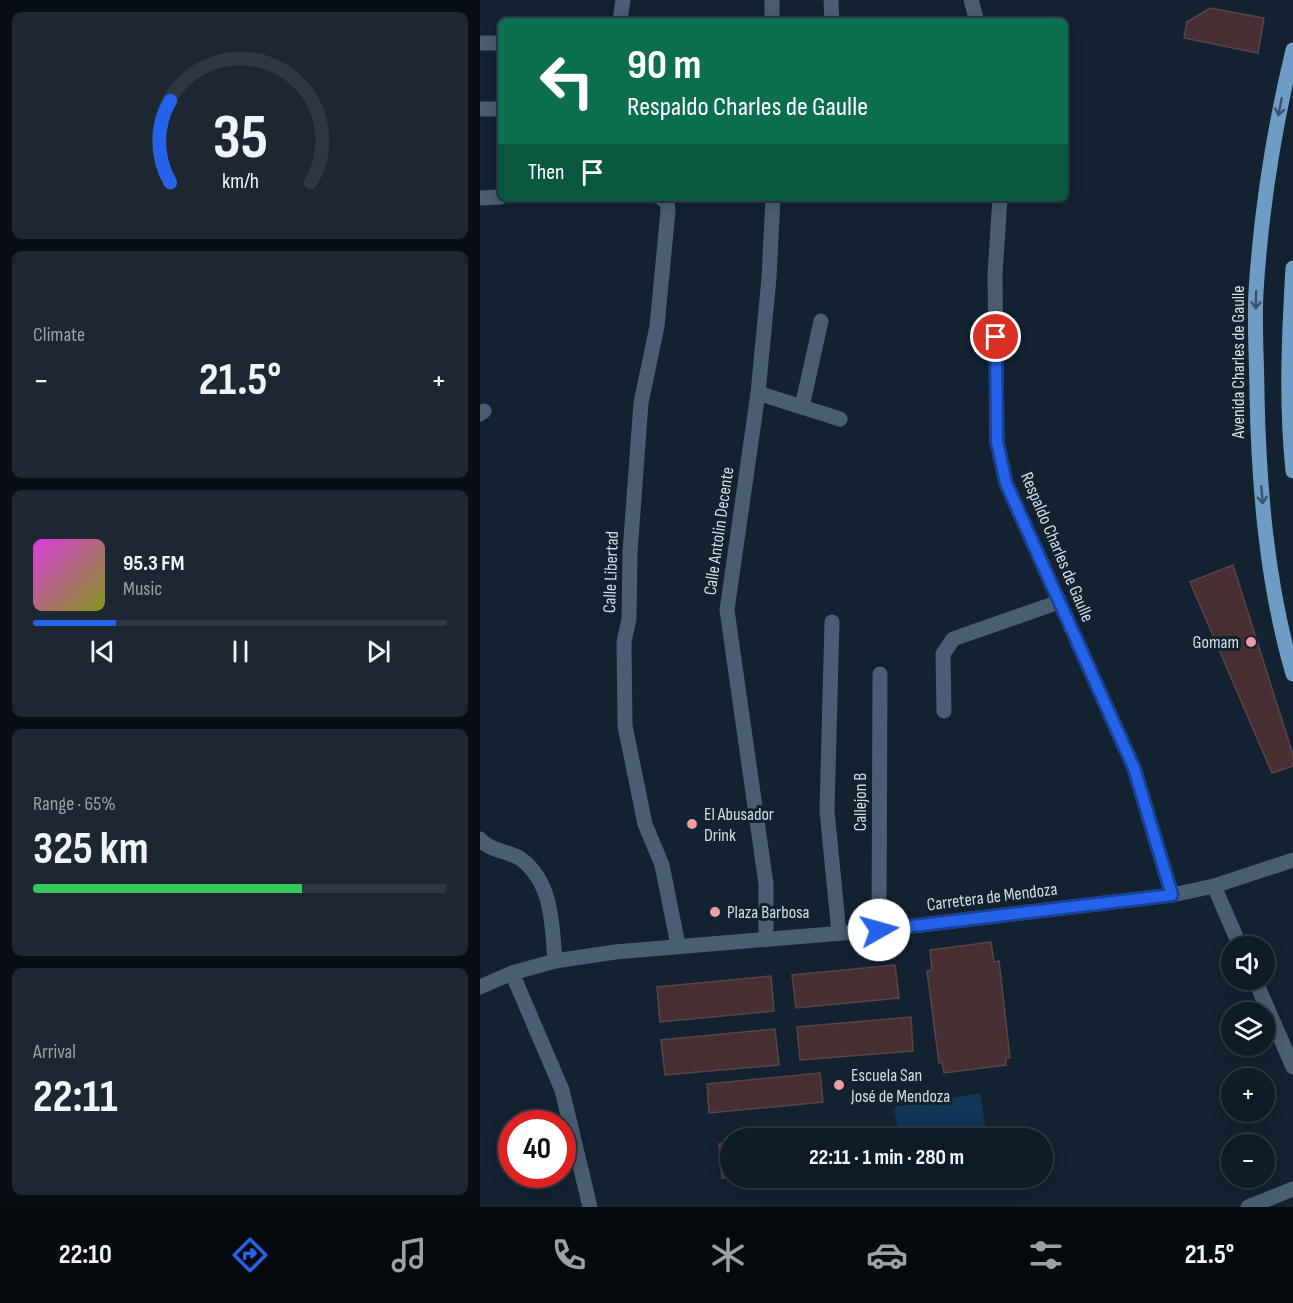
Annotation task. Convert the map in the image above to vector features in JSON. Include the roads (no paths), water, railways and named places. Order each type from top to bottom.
[{"type":"main road","name":"Avenida Charles de Gaulle","points":[[1293,50],[1270,159],[1256,293],[1258,445],[1265,530],[1272,591],[1293,674]]},
{"type":"main road","points":[[1293,268],[1289,404],[1293,471]]},
{"type":"street","points":[[620,18],[623,0]]},
{"type":"street","points":[[772,0],[772,18]]},
{"type":"street","points":[[831,0],[832,18]]},
{"type":"street","points":[[971,0],[975,18]]},
{"type":"street","points":[[480,43],[498,43]]},
{"type":"street","points":[[480,109],[498,108]]},
{"type":"street","points":[[480,198],[498,197]]},
{"type":"street","name":"Calle Libertad","points":[[666,201],[669,211],[657,326],[640,403],[630,552],[629,619],[624,642],[625,726],[645,824],[663,865],[678,945]]},
{"type":"street","name":"Calle Antolin Decente","points":[[766,939],[766,884],[727,610],[758,393],[769,278],[773,201]]},
{"type":"street","name":"Respaldo Charles de Gaulle","points":[[1000,201],[995,274],[997,442],[1006,483],[1134,768],[1172,895]]},
{"type":"street","points":[[802,407],[820,321]]},
{"type":"street","points":[[758,393],[840,419]]},
{"type":"street","points":[[944,711],[943,654],[953,639],[1059,602]]},
{"type":"street","points":[[832,622],[827,811],[839,933]]},
{"type":"street","name":"Callejon B","points":[[879,930],[880,674]]},
{"type":"street","points":[[480,839],[484,844],[521,859],[536,875],[549,901],[555,961]]},
{"type":"street","name":"Carretera de Mendoza","points":[[480,987],[512,973],[555,961],[615,952],[879,930],[1172,895],[1214,886],[1293,860]]},
{"type":"street","points":[[1214,886],[1236,936]]},
{"type":"street","points":[[512,973],[562,1090],[590,1207]]},
{"type":"street","points":[[1259,990],[1293,1067]]},
{"type":"street","points":[[1248,1207],[1293,1188]]},
{"type":"place","name":"Gomam","points":[[1251,642]]},
{"type":"place","name":"El Abusador Drink","points":[[692,824]]},
{"type":"place","name":"Plaza Barbosa","points":[[715,912]]},
{"type":"place","name":"Escuela San José de Mendoza","points":[[839,1085]]}]
